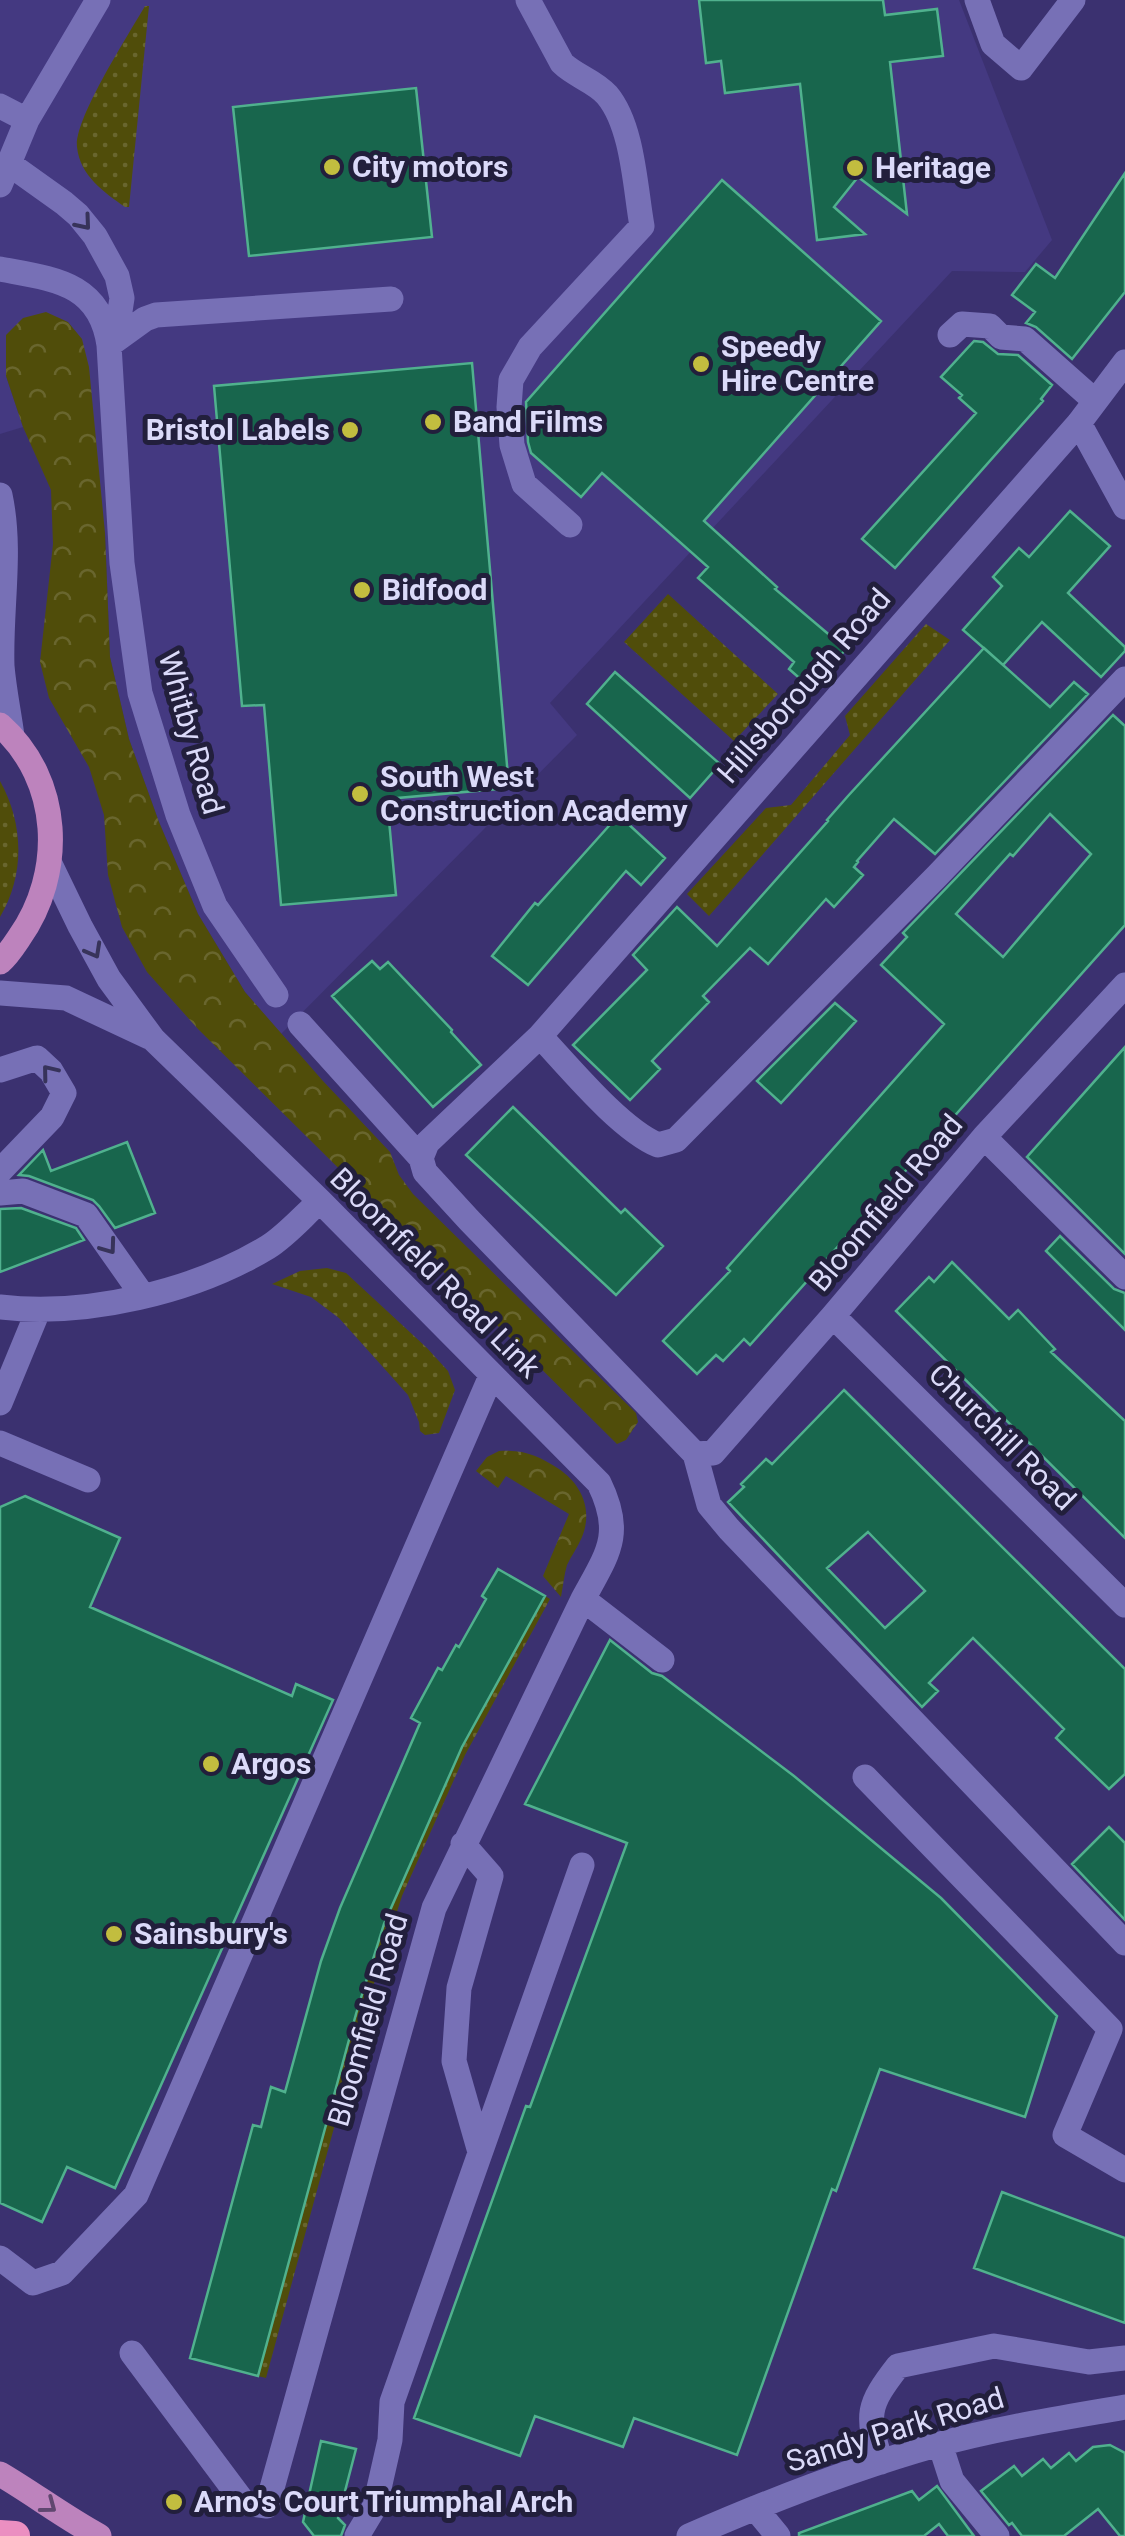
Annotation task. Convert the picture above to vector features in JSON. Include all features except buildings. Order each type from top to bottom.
[{"type":"highway","points":[[0,2535],[16,2536]]},
{"type":"main road","points":[[0,962],[36,915],[50,864],[50,818],[37,774],[6,731]]},
{"type":"main road","points":[[0,2474],[99,2536]]},
{"type":"street","name":"Whitby Road","points":[[98,0],[27,120],[4,174],[64,203],[95,236],[116,276],[122,298],[118,324],[109,345]]},
{"type":"street","points":[[528,0],[559,58],[608,96],[623,124],[642,226],[530,347],[511,380],[512,445],[524,484],[570,526]]},
{"type":"street","points":[[977,0],[994,44],[1021,68],[1073,0]]},
{"type":"street","points":[[0,106],[27,120]]},
{"type":"street","name":"Whitby Road","points":[[0,268],[56,280],[78,290],[99,310],[106,328],[122,563],[140,694],[178,815],[216,906],[276,995]]},
{"type":"street","points":[[109,345],[156,315],[391,299]]},
{"type":"street","points":[[950,335],[962,324],[989,320],[1001,337],[1024,339],[1110,382]]},
{"type":"street","name":"Hillsborough Road","points":[[421,1158],[427,1143],[540,1036],[1110,382]]},
{"type":"street","points":[[1079,422],[1125,507]]},
{"type":"street","points":[[0,494],[6,528],[1,597],[6,731]]},
{"type":"street","points":[[540,1036],[627,1126],[658,1146],[676,1140],[1125,679]]},
{"type":"street","name":"Bloomfield Road Link","points":[[50,864],[109,979],[154,1040],[320,1201],[599,1483],[612,1518],[612,1537],[608,1554],[589,1588]]},
{"type":"street","name":"Bloomfield Road","points":[[695,1454],[713,1453],[984,1137],[1125,985]]},
{"type":"street","name":"Bloomfield Road Link","points":[[0,994],[66,998],[154,1040]]},
{"type":"street","points":[[300,1024],[421,1158],[425,1172],[469,1220],[695,1454],[709,1505],[729,1529],[1125,1943]]},
{"type":"street","points":[[0,1070],[37,1058],[51,1071],[64,1093],[52,1118],[0,1171]]},
{"type":"street","points":[[984,1137],[1125,1277]]},
{"type":"street","points":[[0,1194],[23,1191],[86,1216],[143,1296]]},
{"type":"street","points":[[0,1307],[75,1310],[143,1296],[218,1272],[270,1245],[320,1201]]},
{"type":"street","points":[[0,1403],[38,1311]]},
{"type":"street","name":"Churchill Road","points":[[833,1316],[1125,1605]]},
{"type":"street","points":[[0,2258],[33,2283],[62,2272],[136,2195],[491,1376]]},
{"type":"street","points":[[0,1443],[88,1480]]},
{"type":"street","points":[[589,1588],[662,1660]]},
{"type":"street","name":"Bloomfield Road","points":[[132,2354],[244,2503],[267,2506],[434,1908],[589,1588]]},
{"type":"street","points":[[865,1777],[1117,2038],[1064,2135],[1125,2170]]},
{"type":"street","points":[[463,1844],[491,1876],[459,1988],[454,2062],[480,2152]]},
{"type":"street","points":[[357,2536],[375,2506],[390,2440],[392,2402],[582,1864]]},
{"type":"street","points":[[881,2462],[870,2426],[876,2394],[898,2366],[994,2346],[1089,2362],[1125,2358]]},
{"type":"street","name":"Sandy Park Road","points":[[689,2536],[755,2508],[940,2444],[1125,2407]]},
{"type":"street","points":[[940,2444],[952,2481],[997,2536]]},
{"type":"street","points":[[755,2508],[778,2536]]},
{"type":"shaded area","points":[[0,0],[959,0],[1052,240],[1025,272],[952,271],[550,703],[577,735],[281,1034],[245,992],[198,914],[159,822],[129,739],[110,657],[105,533],[6,376],[23,427],[0,434]]},
{"type":"green space","points":[[145,6],[149,6],[129,207],[125,207],[88,175],[79,157],[78,134],[93,97]]},
{"type":"green space","points":[[46,312],[68,322],[82,339],[89,367],[105,533],[110,657],[129,739],[198,914],[245,992],[390,1152],[399,1175],[413,1194],[636,1413],[638,1422],[626,1440],[617,1444],[198,1029],[147,972],[122,927],[108,875],[104,815],[89,767],[49,698],[40,662],[53,544],[51,490],[6,376],[6,335],[23,318]]},
{"type":"green space","points":[[668,594],[778,694],[734,741],[624,642]]},
{"type":"green space","points":[[926,624],[950,640],[709,916],[687,894],[766,808],[791,805],[850,735],[845,716]]},
{"type":"green space","points":[[0,781],[14,814],[18,849],[14,884],[0,917]]},
{"type":"green space","points":[[327,1268],[346,1273],[448,1371],[455,1390],[439,1433],[425,1435],[420,1431],[408,1395],[339,1318],[311,1297],[272,1284],[300,1271]]},
{"type":"green space","points":[[499,1451],[524,1452],[545,1460],[567,1475],[583,1499],[585,1527],[567,1565],[561,1597],[543,1576],[569,1514],[506,1476],[498,1488],[476,1471],[487,1457]]},
{"type":"green space","points":[[545,1596],[550,1599],[465,1755],[402,1896],[369,1999],[266,2378],[258,2376],[384,1924],[462,1747]]},
{"type":"place","name":"City motors","points":[[332,167]]},
{"type":"place","name":"Heritage","points":[[855,168]]},
{"type":"place","name":"Speedy Hire Centre","points":[[701,364]]},
{"type":"place","name":"Band Films","points":[[433,422]]},
{"type":"place","name":"Bristol Labels","points":[[350,430]]},
{"type":"place","name":"Bidfood","points":[[362,590]]},
{"type":"place","name":"South West Construction Academy","points":[[360,794]]},
{"type":"place","name":"Argos","points":[[211,1764]]},
{"type":"place","name":"Sainsbury's","points":[[114,1934]]},
{"type":"place","name":"Arno's Court Triumphal Arch","points":[[174,2502]]}]
